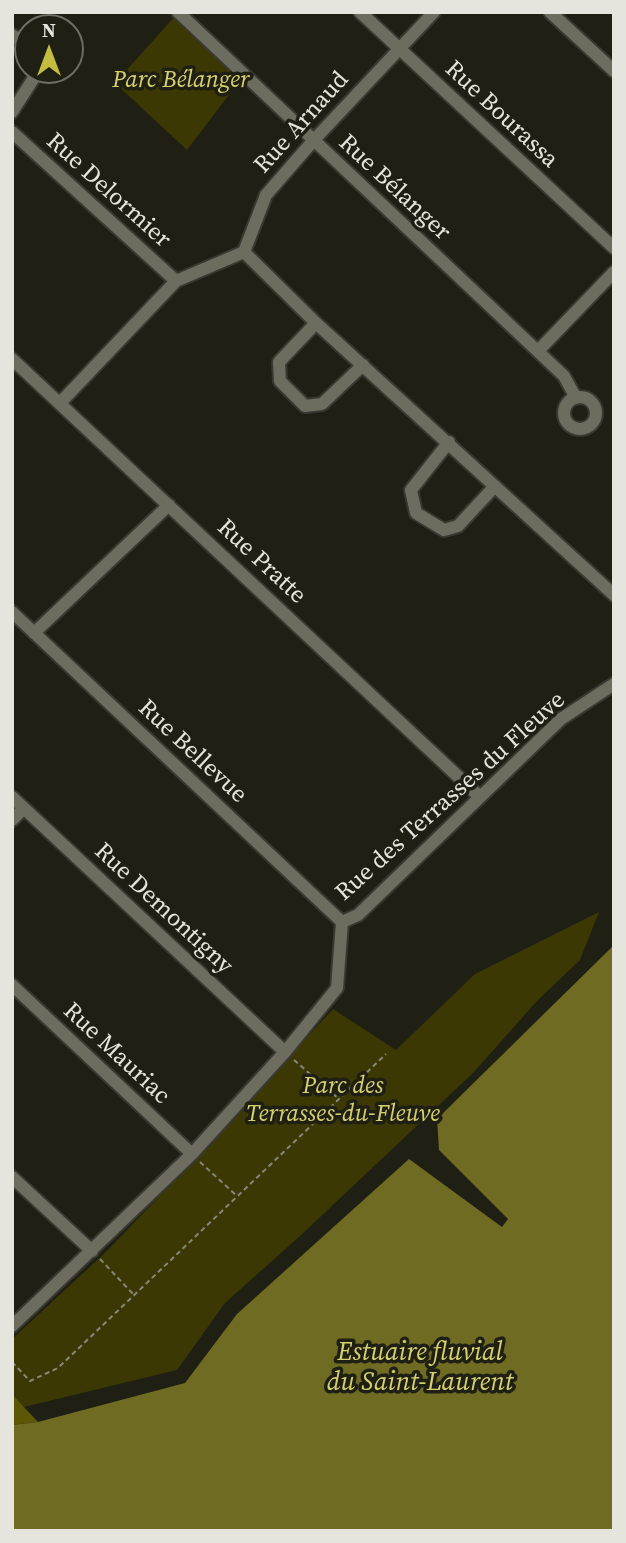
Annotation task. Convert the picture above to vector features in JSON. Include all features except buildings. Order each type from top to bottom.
[{"type":"street","name":"Rue Bélanger","points":[[178,12],[564,376],[576,398]]},
{"type":"street","name":"Rue Bourassa","points":[[360,12],[614,248]]},
{"type":"street","name":"Rue Arnaud","points":[[244,252],[266,195],[434,12]]},
{"type":"street","points":[[550,12],[614,71]]},
{"type":"street","points":[[12,112],[30,84]]},
{"type":"street","name":"Rue Delormier","points":[[12,132],[176,281]]},
{"type":"street","points":[[60,403],[176,281],[244,252],[316,323],[614,595]]},
{"type":"street","points":[[538,351],[614,272]]},
{"type":"street","points":[[316,323],[279,362],[280,381],[305,406],[322,404],[363,365]]},
{"type":"street","name":"Rue Pratte","points":[[12,359],[480,797]]},
{"type":"street","points":[[449,442],[411,490],[416,513],[444,530],[458,526],[495,486]]},
{"type":"street","points":[[34,633],[169,505]]},
{"type":"street","name":"Rue Bellevue","points":[[12,612],[342,922]]},
{"type":"street","name":"Rue des Terrasses du Fleuve","points":[[12,1326],[192,1154],[285,1052],[337,988],[342,922],[358,915],[561,719],[614,684]]},
{"type":"street","name":"Rue Demontigny","points":[[12,797],[285,1052]]},
{"type":"street","points":[[12,820],[23,808]]},
{"type":"street","name":"Rue Mauriac","points":[[12,985],[192,1154]]},
{"type":"street","points":[[12,1177],[92,1251]]},
{"type":"path","points":[[285,1052],[339,1099]]},
{"type":"path","points":[[12,1362],[30,1381],[58,1368],[387,1054]]},
{"type":"path","points":[[192,1154],[237,1196]]},
{"type":"path","points":[[92,1251],[134,1295]]},
{"type":"green space","name":"Parc Bélanger","points":[[177,14],[244,75],[187,150],[115,83]]},
{"type":"green space","name":"Parc des Terrasses-du-Fleuve","points":[[599,912],[580,960],[537,1001],[474,1072],[225,1303],[177,1370],[24,1407],[12,1394],[12,1339],[108,1250],[333,1009],[396,1050],[475,974]]},
{"type":"shaded area","points":[[12,1394],[24,1407],[38,1422],[12,1425]]},
{"type":"water","name":"Estuaire fluvial du Saint-Laurent","points":[[614,945],[614,1531],[12,1531],[12,1425],[38,1422],[185,1383],[237,1314],[409,1159],[502,1227],[508,1219],[439,1150],[437,1119]]}]
